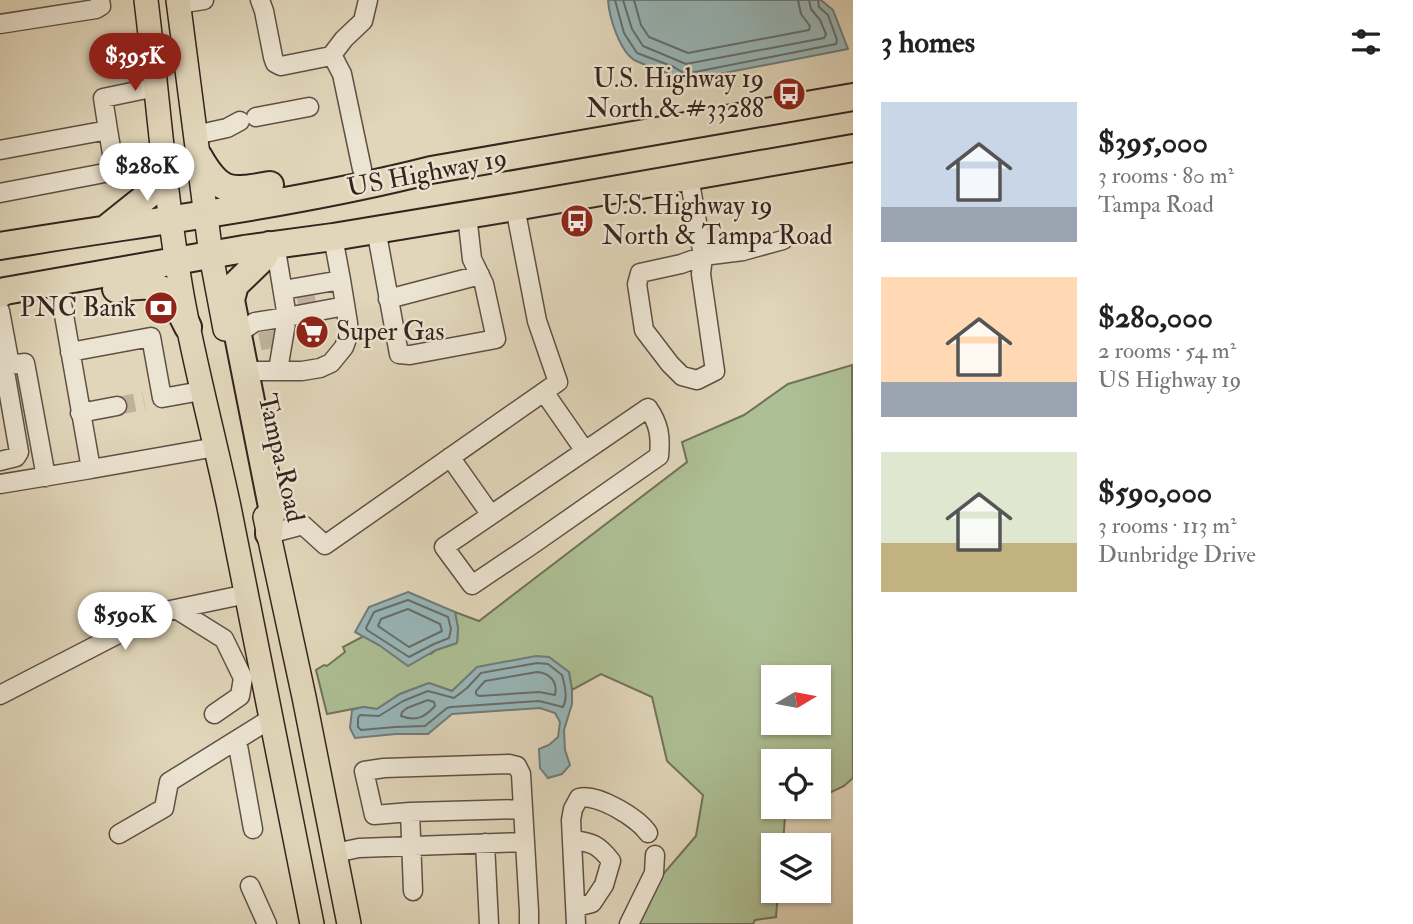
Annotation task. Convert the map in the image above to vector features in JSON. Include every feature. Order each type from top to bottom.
[{"type":"highway","name":"US Highway 19","points":[[0,246],[107,228],[146,225],[377,184],[431,170],[853,97]]},
{"type":"highway","points":[[197,146],[209,174],[220,185],[233,190],[362,169],[431,170]]},
{"type":"highway","name":"US Highway 19","points":[[0,296],[5,291],[211,255],[515,207],[853,148]]},
{"type":"highway","points":[[107,228],[152,192],[165,171]]},
{"type":"highway","points":[[269,534],[272,507],[265,363],[257,329],[231,300],[235,285],[264,257],[272,245]]},
{"type":"highway","points":[[0,296],[8,307],[149,285],[163,290],[176,304],[188,327]]},
{"type":"main road","points":[[146,0],[171,220],[188,327],[247,594],[312,924]]},
{"type":"main road","name":"Tampa Road","points":[[178,2],[211,255],[349,924]]},
{"type":"main road","points":[[247,594],[260,598],[273,621],[287,686],[312,736]]},
{"type":"street","points":[[0,24],[96,9],[101,6],[100,0]]},
{"type":"street","points":[[178,2],[204,0]]},
{"type":"street","points":[[260,0],[275,63],[281,66],[332,55],[363,20],[368,0]]},
{"type":"street","points":[[332,55],[342,74],[362,169]]},
{"type":"street","points":[[0,193],[115,171],[103,98],[156,87]]},
{"type":"street","points":[[197,146],[248,119],[309,107]]},
{"type":"street","points":[[0,150],[108,130]]},
{"type":"street","points":[[689,177],[703,256],[701,274],[715,371],[696,380],[682,376],[644,330],[637,284],[640,273],[703,256],[743,251],[783,240]]},
{"type":"street","points":[[269,534],[303,525],[325,545],[558,382],[537,321],[515,207]]},
{"type":"street","points":[[376,229],[399,354],[410,355],[496,339],[484,284],[472,259],[467,215]]},
{"type":"street","points":[[272,245],[287,317],[265,363],[302,371],[331,363],[344,348],[348,336],[334,237]]},
{"type":"street","points":[[388,299],[480,275]]},
{"type":"street","points":[[257,329],[287,317],[341,280]]},
{"type":"street","points":[[283,290],[345,306]]},
{"type":"street","points":[[61,298],[91,469]]},
{"type":"street","points":[[0,311],[5,366],[19,452],[16,457],[0,461]]},
{"type":"street","points":[[70,352],[151,337],[153,399],[201,391]]},
{"type":"street","points":[[5,366],[25,363],[46,477]]},
{"type":"street","points":[[544,392],[585,451]]},
{"type":"street","points":[[80,412],[117,406]]},
{"type":"street","points":[[648,408],[657,421],[659,456],[472,585],[444,547],[585,451],[648,408]]},
{"type":"street","points":[[0,484],[216,447]]},
{"type":"street","points":[[450,457],[491,515]]},
{"type":"street","points":[[0,695],[161,612],[247,594]]},
{"type":"street","points":[[176,609],[224,639],[243,678],[240,696],[214,713]]},
{"type":"street","points":[[119,834],[164,808],[169,782],[272,718]]},
{"type":"street","points":[[237,740],[253,829]]},
{"type":"street","points":[[523,809],[374,815],[364,771],[509,764],[517,766],[522,774],[529,924]]},
{"type":"street","points":[[576,915],[571,820],[579,798],[592,797],[623,811],[648,833]]},
{"type":"street","points":[[410,812],[413,891]]},
{"type":"street","points":[[572,839],[589,842],[602,849],[611,862],[604,885],[592,903],[576,915]]},
{"type":"street","points":[[335,853],[359,848],[525,842]]},
{"type":"street","points":[[485,843],[489,924]]},
{"type":"street","points":[[629,924],[654,873],[655,855]]},
{"type":"street","points":[[250,886],[267,924]]},
{"type":"green space","points":[[852,365],[853,778],[831,792],[831,749],[761,749],[761,819],[785,819],[784,833],[761,833],[761,903],[777,903],[776,917],[755,920],[753,924],[629,924],[646,894],[696,836],[703,795],[667,761],[652,697],[601,674],[572,690],[569,672],[463,682],[452,691],[429,683],[400,694],[377,709],[363,707],[327,714],[316,670],[327,666],[345,652],[343,647],[364,636],[379,645],[431,654],[457,643],[455,612],[479,621],[687,462],[682,442],[744,415],[788,384]]},
{"type":"water","points":[[608,0],[821,0],[833,10],[848,49],[683,81],[630,57],[616,34]]},
{"type":"water","points":[[408,592],[455,612],[458,628],[457,643],[436,650],[408,666],[355,632],[369,607]]},
{"type":"water","points":[[536,656],[549,657],[569,672],[572,704],[564,730],[565,750],[570,765],[562,774],[548,778],[540,768],[539,749],[558,737],[560,722],[555,713],[540,708],[452,714],[428,734],[355,738],[350,728],[352,710],[363,707],[377,709],[400,694],[429,683],[452,691],[477,667]]},
{"type":"tunnel","points":[[305,292],[308,308]]},
{"type":"tunnel","points":[[267,331],[271,352]]},
{"type":"tunnel","points":[[117,406],[144,401]]},
{"type":"place","name":"U.S. Highway 19 North & #33288","points":[[789,94]]},
{"type":"place","name":"U.S. Highway 19 North & Tampa Road","points":[[577,221]]},
{"type":"place","name":"PNC Bank","points":[[161,308]]},
{"type":"place","name":"Super Gas","points":[[312,332]]}]
